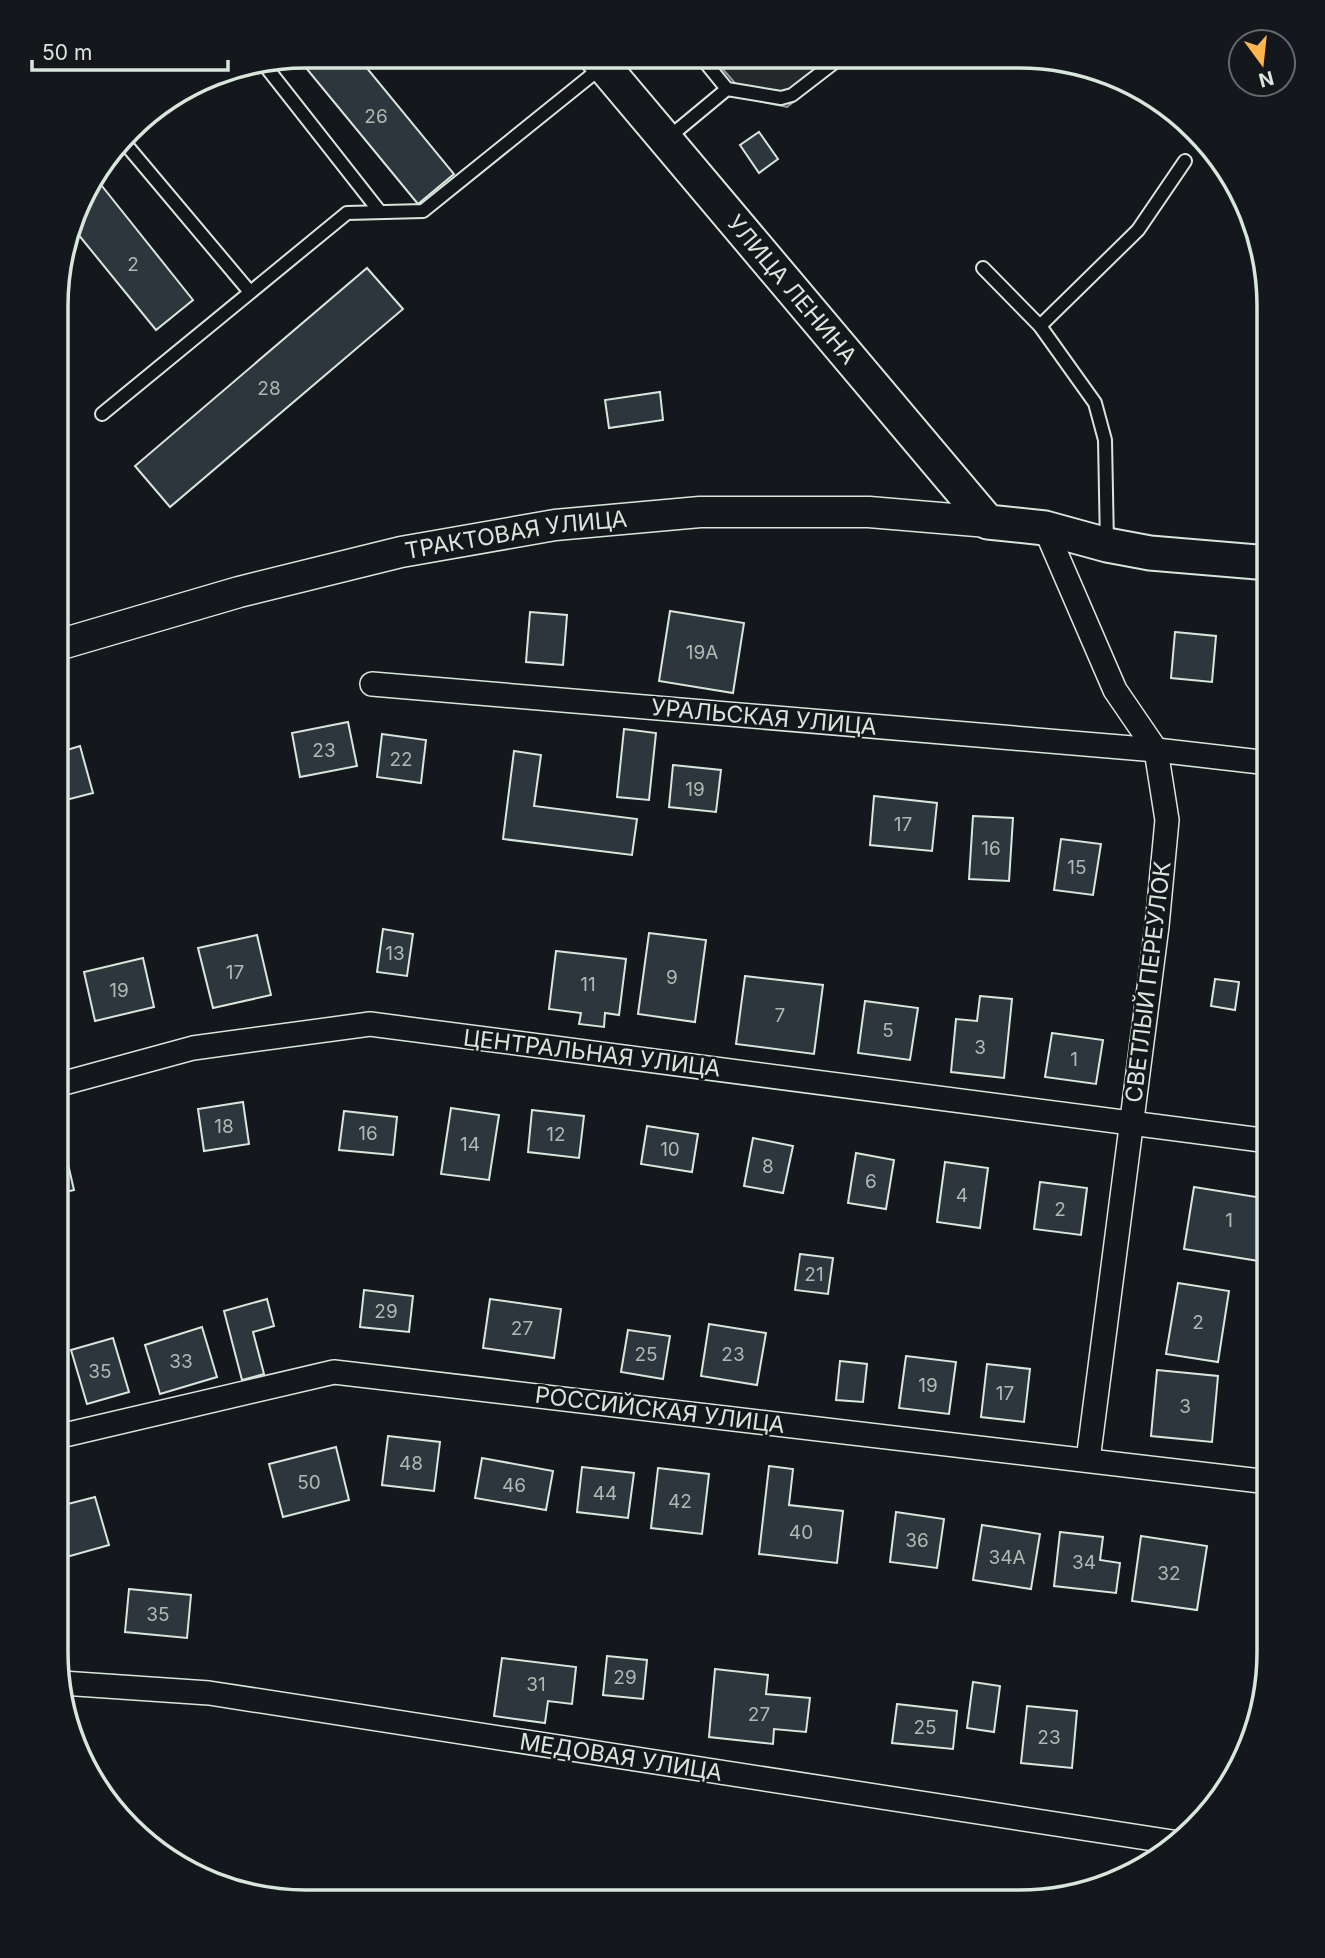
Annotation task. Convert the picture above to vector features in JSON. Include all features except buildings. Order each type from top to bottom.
[{"type":"main road","name":"УЛИЦА ЛЕНИНА","points":[[605,68],[988,522]]},
{"type":"main road","points":[[988,522],[1045,528],[1107,545],[1150,553],[1257,562]]},
{"type":"street","name":"ТРАКТОВАЯ УЛИЦА","points":[[68,642],[239,592],[401,552],[555,525],[700,512],[869,512],[988,522]]},
{"type":"street","name":"СВЕТЛЫЙ ПЕРЕУЛОК","points":[[1045,528],[1115,690],[1156,750],[1167,820],[1157,926],[1088,1460]]},
{"type":"street","name":"УРАЛЬСКАЯ УЛИЦА","points":[[372,684],[1156,750],[1257,762]]},
{"type":"street","name":"ЦЕНТРАЛЬНАЯ УЛИЦА","points":[[68,1082],[193,1048],[370,1024],[1256,1139]]},
{"type":"street","name":"РОССИЙСКАЯ УЛИЦА","points":[[68,1434],[334,1372],[1256,1480]]},
{"type":"street","name":"МЕДОВАЯ УЛИЦА","points":[[70,1684],[209,1693],[1163,1841]]},
{"type":"lane","points":[[102,414],[347,213],[423,211],[591,68]]},
{"type":"lane","points":[[710,68],[727,89],[781,98],[792,95],[827,68]]},
{"type":"lane","points":[[269,71],[380,212]]},
{"type":"lane","points":[[666,140],[727,89]]},
{"type":"lane","points":[[128,148],[250,292]]},
{"type":"lane","points":[[1040,326],[1138,230],[1185,160]]},
{"type":"lane","points":[[982,268],[1040,326],[1095,403],[1105,440],[1107,545]]},
{"type":"shaded area","points":[[722,68],[836,68],[787,107],[749,99]]}]
